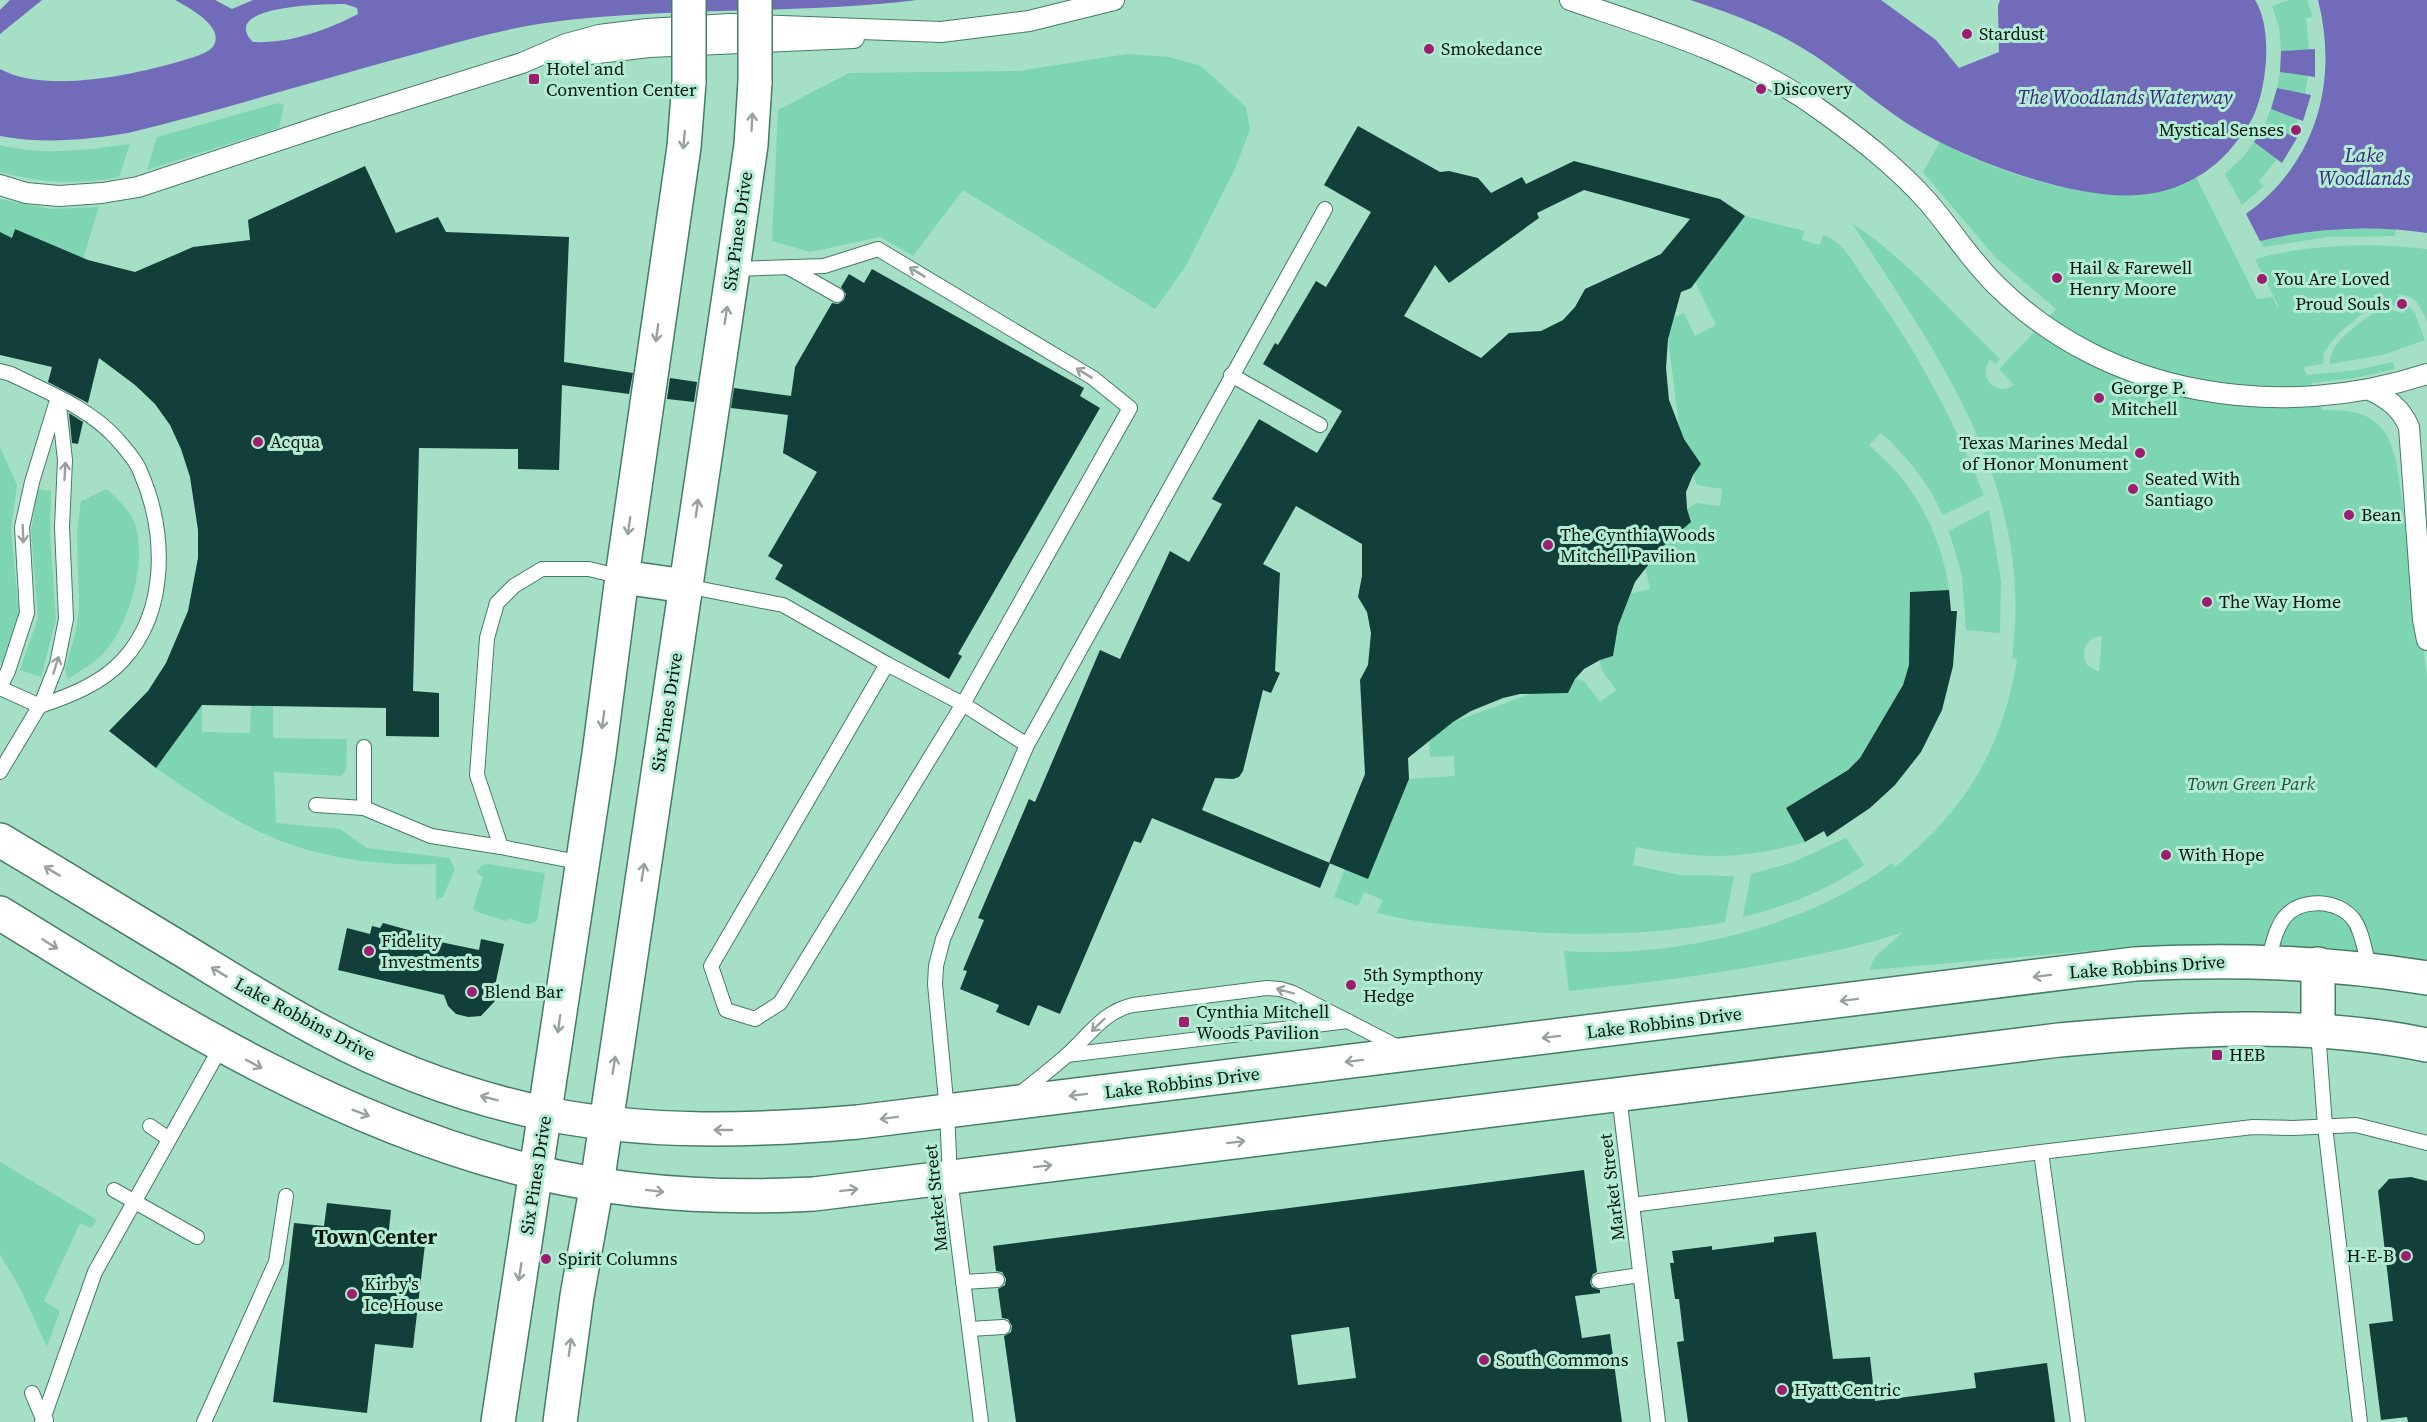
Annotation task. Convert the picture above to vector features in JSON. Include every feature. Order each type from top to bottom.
[{"type":"street","name":"Six Pines Drive","points":[[498,1422],[583,863],[621,577],[684,147],[689,82],[689,0]]},
{"type":"street","name":"Six Pines Drive","points":[[560,1422],[577,1296],[597,1184],[751,145],[755,82],[755,0]]},
{"type":"street","points":[[0,185],[26,193],[59,196],[102,193],[138,187],[522,63],[585,38],[646,29],[730,24],[778,24],[941,32],[1029,21],[1114,0]]},
{"type":"street","points":[[1570,0],[1712,52],[1762,74],[1798,94],[1871,148],[1901,175],[1928,202],[1987,276],[2007,296],[2053,332],[2088,352],[2156,380],[2230,395],[2279,397],[2370,390],[2427,374]]},
{"type":"street","points":[[2370,390],[2392,403],[2405,418],[2409,427],[2423,620],[2427,640]]},
{"type":"street","points":[[621,577],[686,586]]},
{"type":"street","name":"Lake Robbins Drive","points":[[0,840],[324,1034],[413,1074],[459,1090],[546,1113],[605,1123],[667,1129],[744,1130],[858,1122],[2135,964],[2211,961],[2318,964],[2427,978]]},
{"type":"street","points":[[0,913],[221,1047],[354,1111],[438,1143],[535,1172],[597,1184],[686,1195],[736,1197],[814,1194],[2059,1040],[2218,1029],[2318,1030],[2427,1045]]},
{"type":"street","points":[[2318,964],[2318,1030]]},
{"type":"lane","name":"Market Street","points":[[981,1422],[950,1178],[947,1111],[935,984],[939,951],[1027,745],[1325,209]]},
{"type":"lane","points":[[733,269],[824,266],[878,249],[1093,378],[1130,408],[963,704],[780,1003],[755,1019],[726,1010],[711,966],[887,664]]},
{"type":"lane","points":[[787,267],[837,295]]},
{"type":"lane","points":[[0,371],[58,397],[82,411],[114,436],[140,469],[154,514],[160,560],[153,608],[139,639],[122,662],[80,692],[40,706],[0,688],[27,613],[22,527],[32,482],[58,397]]},
{"type":"lane","points":[[1231,375],[1320,425]]},
{"type":"lane","points":[[0,772],[40,706],[57,664],[66,619],[62,527],[65,460],[58,397]]},
{"type":"lane","points":[[501,848],[477,775],[487,638],[497,603],[514,586],[542,570],[589,569],[621,577]]},
{"type":"lane","points":[[686,586],[783,605],[963,704],[1027,745]]},
{"type":"lane","points":[[364,747],[364,808]]},
{"type":"lane","points":[[316,805],[364,808],[431,836],[583,863]]},
{"type":"lane","points":[[2268,962],[2279,927],[2286,915],[2302,906],[2323,903],[2340,908],[2354,919],[2370,969]]},
{"type":"lane","points":[[1008,1104],[1068,1055],[1107,1015],[1126,1006],[1259,989],[1280,989],[1293,993],[1413,1054]]},
{"type":"lane","points":[[1068,1055],[1348,1021]]},
{"type":"lane","points":[[2318,1030],[2325,1126],[2360,1422]]},
{"type":"lane","points":[[45,1421],[95,1272],[221,1047]]},
{"type":"lane","name":"Market Street","points":[[1619,1095],[1658,1422]]},
{"type":"lane","points":[[1632,1205],[2253,1127],[2356,1125],[2427,1143]]},
{"type":"lane","points":[[150,1126],[169,1138]]},
{"type":"lane","points":[[2041,1152],[2078,1422]]},
{"type":"lane","points":[[114,1190],[197,1237]]},
{"type":"lane","points":[[204,1422],[276,1262],[286,1196]]},
{"type":"lane","points":[[1599,1281],[1640,1275]]},
{"type":"lane","points":[[963,1282],[997,1280]]},
{"type":"lane","points":[[969,1329],[1003,1327]]},
{"type":"lane","points":[[32,1393],[45,1421]]},
{"type":"green space","points":[[2289,0],[2307,0],[2313,17],[2306,18],[2309,50],[2281,51],[2279,27],[2272,6]]},
{"type":"green space","points":[[1127,54],[1169,57],[1201,66],[1246,107],[1250,130],[1234,171],[1185,267],[1155,309],[963,190],[913,256],[880,237],[810,252],[772,241],[778,110],[849,73],[1019,71]]},
{"type":"green space","points":[[2280,72],[2308,76],[2305,94],[2277,88]]},
{"type":"green space","points":[[278,103],[284,105],[279,128],[147,170],[157,137]]},
{"type":"green space","points":[[2271,109],[2298,119],[2291,136],[2265,124]]},
{"type":"green space","name":"Town Green Park","points":[[1940,142],[1997,168],[2031,179],[2067,188],[2103,193],[2138,194],[2169,189],[2196,177],[2257,299],[2273,297],[2278,309],[2279,307],[2255,259],[2319,247],[2362,245],[2427,249],[2427,322],[2420,307],[2413,299],[2398,295],[2397,306],[2384,302],[2374,304],[2339,333],[2324,353],[2323,364],[2303,367],[2307,375],[2357,370],[2393,362],[2395,369],[2355,378],[2311,383],[2322,410],[2352,412],[2373,420],[2388,438],[2397,466],[2427,675],[2427,978],[2161,963],[2159,945],[1869,970],[1875,957],[1903,932],[1841,949],[1752,967],[1569,991],[1564,951],[1649,950],[1693,944],[1736,934],[1779,922],[1820,905],[1858,886],[1892,863],[1895,867],[1942,823],[1961,800],[1991,750],[2002,722],[2017,660],[2012,658],[2015,596],[2009,537],[1995,481],[1974,427],[1947,375],[1852,223],[1911,270],[2000,359],[1995,364],[1990,359],[1987,366],[1987,379],[1995,387],[2000,389],[2014,385],[1999,369],[2056,309],[1995,257],[1923,172]],"holes":[[[2102,636],[2099,672],[2087,665],[2084,650],[2088,642]]]},
{"type":"green space","points":[[2254,142],[2277,159],[2259,181],[2264,186],[2242,205],[2225,174],[2244,156]]},
{"type":"green space","points":[[130,144],[119,177],[59,182],[29,179],[0,172],[0,145],[49,151]]},
{"type":"green space","points":[[0,199],[51,209],[99,207],[83,258],[15,229],[12,238],[0,232]]},
{"type":"green space","points":[[1745,216],[1804,231],[1802,240],[1820,245],[1823,235],[1836,241],[1846,252],[1899,329],[1931,382],[1959,437],[1984,495],[1943,515],[1924,481],[1891,442],[1881,433],[1869,445],[1899,475],[1918,501],[1938,544],[1949,590],[1910,592],[1909,665],[1903,685],[1860,758],[1847,770],[1786,808],[1805,842],[1761,852],[1721,856],[1681,854],[1636,847],[1633,865],[1680,875],[1734,876],[1725,922],[1634,933],[1574,934],[1513,931],[1430,923],[1377,913],[1383,900],[1364,892],[1358,906],[1334,897],[1345,869],[1368,878],[1409,779],[1455,776],[1454,756],[1430,757],[1429,742],[1451,723],[1532,693],[1568,693],[1575,679],[1584,681],[1600,702],[1616,690],[1601,669],[1600,660],[1613,656],[1618,626],[1629,594],[1650,589],[1645,567],[1672,536],[1687,509],[1696,503],[1720,506],[1722,489],[1697,485],[1693,475],[1701,464],[1680,432],[1668,339],[1673,318],[1684,313],[1695,336],[1716,325],[1695,282]]},
{"type":"green space","points":[[2336,229],[2396,229],[2395,236],[2328,237],[2263,247],[2260,241],[2296,234]]},
{"type":"green space","points":[[2406,303],[2415,313],[2425,340],[2383,355],[2330,364],[2334,348],[2355,327],[2377,310],[2384,308],[2403,313],[2407,309]]},
{"type":"green space","points":[[0,447],[17,485],[11,529],[19,614],[3,663],[0,663]]},
{"type":"green space","points":[[38,489],[51,491],[50,534],[56,620],[41,677],[20,670],[38,618],[31,531]]},
{"type":"green space","points":[[107,489],[129,512],[136,527],[139,545],[135,586],[129,607],[112,642],[102,655],[68,679],[65,669],[75,635],[79,610],[77,532],[81,501]]},
{"type":"green space","points":[[1989,510],[2001,581],[2000,633],[1966,630],[1962,576],[1949,531]]},
{"type":"green space","points":[[202,705],[202,732],[250,733],[251,705],[273,706],[273,738],[347,739],[346,770],[341,776],[274,772],[276,823],[340,829],[367,848],[449,858],[455,869],[443,897],[436,900],[436,864],[395,864],[354,860],[293,845],[258,831],[228,815],[156,768]]},
{"type":"green space","points":[[1846,838],[1864,865],[1806,897],[1743,917],[1751,874],[1791,863]]},
{"type":"green space","points":[[482,865],[545,873],[537,920],[527,924],[509,918],[506,921],[475,911],[473,908],[483,877],[476,872]]},
{"type":"green space","points":[[0,1162],[97,1220],[91,1228],[80,1223],[44,1301],[60,1311],[47,1347],[20,1288],[0,1254]]},
{"type":"water","points":[[10,0],[42,0],[0,34],[0,10]]},
{"type":"water","points":[[175,0],[215,0],[232,9],[253,0],[917,0],[824,8],[638,14],[545,23],[457,42],[128,133],[64,140],[32,140],[0,136],[0,69],[19,76],[41,80],[90,80],[139,72],[194,57],[212,48],[216,38],[209,24],[196,12]],"holes":[[[335,4],[357,8],[358,14],[346,20],[321,30],[280,41],[253,42],[246,30],[250,20],[279,9]]]},
{"type":"water","name":"The Woodlands Waterway","points":[[1690,0],[1881,0],[1936,40],[1959,68],[1999,52],[1998,6],[2000,0],[2255,0],[2264,26],[2265,73],[2259,103],[2248,125],[2221,160],[2204,173],[2175,187],[2154,193],[2128,195],[2098,193],[2066,188],[2002,169],[1944,144],[1890,112],[1830,66],[1799,46],[1746,20]]},
{"type":"water","name":"Lake Woodlands","points":[[2318,0],[2427,0],[2427,233],[2385,229],[2343,229],[2301,233],[2260,241],[2246,214],[2270,194],[2290,171],[2305,146],[2316,119],[2323,91],[2325,61],[2324,31]]},
{"type":"water","points":[[2315,49],[2315,77],[2280,72],[2281,51]]},
{"type":"water","points":[[2277,88],[2311,95],[2303,121],[2271,109]]},
{"type":"water","points":[[2265,124],[2297,138],[2282,163],[2254,142]]},
{"type":"building","points":[[1358,126],[1440,172],[1449,171],[1478,178],[1491,193],[1522,177],[1526,184],[1574,161],[1720,199],[1745,216],[1691,288],[1681,292],[1668,339],[1666,368],[1669,400],[1684,439],[1701,464],[1693,475],[1686,492],[1687,509],[1691,522],[1662,547],[1635,582],[1618,626],[1613,656],[1584,669],[1575,679],[1568,693],[1520,694],[1471,711],[1453,722],[1408,758],[1409,779],[1368,879],[1330,863],[1320,888],[1152,818],[1141,843],[1134,841],[1060,1014],[1038,1005],[1029,1026],[996,1012],[999,1005],[960,989],[967,971],[963,970],[984,920],[978,918],[1029,799],[1035,802],[1100,650],[1120,659],[1170,551],[1189,562],[1222,504],[1212,499],[1259,419],[1317,453],[1342,411],[1263,364],[1275,343],[1278,345],[1316,281],[1326,287],[1371,212],[1324,185]],"holes":[[[1584,190],[1690,219],[1661,254],[1585,289],[1575,307],[1563,320],[1541,331],[1509,333],[1481,358],[1404,316],[1435,265],[1449,283],[1539,218],[1537,213]],[[1296,506],[1362,544],[1362,576],[1358,597],[1367,612],[1371,633],[1368,665],[1360,680],[1365,774],[1329,863],[1202,810],[1215,778],[1233,779],[1239,777],[1243,771],[1263,690],[1271,693],[1280,673],[1275,671],[1280,573],[1263,564]]]},
{"type":"building","points":[[365,166],[396,233],[438,217],[446,232],[569,237],[564,362],[633,373],[629,394],[562,385],[559,470],[518,469],[518,449],[419,448],[413,691],[439,693],[439,737],[386,736],[386,708],[202,705],[156,768],[109,731],[148,691],[166,663],[188,611],[198,558],[198,530],[190,477],[170,425],[155,404],[135,385],[99,358],[88,403],[48,382],[52,367],[0,355],[0,232],[12,238],[15,229],[88,260],[135,272],[193,247],[250,240],[248,220]]},
{"type":"building","points":[[872,269],[1084,388],[1080,396],[1100,408],[958,654],[962,656],[949,679],[775,579],[783,565],[768,556],[817,472],[783,453],[788,415],[731,408],[734,388],[791,396],[795,367],[832,303],[838,304],[844,300],[846,294],[841,287],[849,274],[864,283]]},
{"type":"building","points":[[670,378],[697,382],[694,402],[667,399]]},
{"type":"building","points":[[69,413],[83,422],[78,444],[72,443]]},
{"type":"building","points":[[1949,590],[1951,611],[1957,611],[1953,666],[1942,710],[1921,752],[1895,785],[1870,808],[1827,837],[1824,831],[1805,842],[1786,808],[1848,770],[1860,758],[1903,685],[1909,665],[1910,592]]},
{"type":"building","points":[[383,923],[412,931],[411,936],[479,950],[481,939],[504,944],[496,981],[495,1001],[481,1016],[468,1017],[456,1014],[448,1006],[444,995],[338,970],[347,928],[370,934],[372,926],[380,928]]},
{"type":"building","points":[[1584,1170],[1597,1272],[1593,1274],[1590,1282],[1592,1287],[1600,1290],[1600,1293],[1575,1296],[1582,1338],[1610,1334],[1622,1422],[1016,1422],[1004,1336],[1011,1332],[1012,1326],[1008,1319],[1002,1318],[998,1289],[1005,1285],[1006,1279],[1002,1272],[996,1271],[993,1246]],"holes":[[[1349,1327],[1356,1378],[1298,1385],[1291,1335]]]},
{"type":"building","name":"H-E-B","points":[[2411,1177],[2427,1181],[2427,1422],[2408,1422],[2407,1417],[2381,1420],[2369,1324],[2393,1321],[2378,1191],[2389,1179]]},
{"type":"building","name":"Kirby's Ice House","points":[[327,1203],[391,1210],[388,1239],[425,1244],[413,1348],[375,1344],[367,1413],[273,1402],[294,1223],[324,1226]]},
{"type":"building","points":[[1816,1232],[1833,1359],[1870,1357],[1875,1401],[1976,1388],[1974,1373],[2047,1363],[2055,1422],[1688,1422],[1677,1342],[1684,1341],[1679,1299],[1675,1299],[1670,1263],[1674,1263],[1672,1251],[1712,1246],[1712,1250],[1774,1242],[1774,1237]]},
{"type":"place","name":"Stardust","points":[[1967,34]]},
{"type":"place","name":"Smokedance","points":[[1429,49]]},
{"type":"place","name":"Hotel and Convention Center","points":[[534,79]]},
{"type":"place","name":"Discovery","points":[[1761,89]]},
{"type":"place","name":"Mystical Senses","points":[[2296,130]]},
{"type":"place","name":"Hail & Farewell Henry Moore","points":[[2057,278]]},
{"type":"place","name":"You Are Loved","points":[[2262,279]]},
{"type":"place","name":"Proud Souls","points":[[2402,304]]},
{"type":"place","name":"George P. Mitchell","points":[[2099,398]]},
{"type":"place","name":"Acqua","points":[[258,442]]},
{"type":"place","name":"Texas Marines Medal of Honor Monument","points":[[2140,453]]},
{"type":"place","name":"Seated With Santiago","points":[[2133,489]]},
{"type":"place","name":"Bean","points":[[2349,515]]},
{"type":"place","name":"The Cynthia Woods Mitchell Pavilion","points":[[1548,545]]},
{"type":"place","name":"The Way Home","points":[[2207,602]]},
{"type":"place","name":"With Hope","points":[[2166,855]]},
{"type":"place","name":"Fidelity Investments","points":[[369,951]]},
{"type":"place","name":"5th Sympthony Hedge","points":[[1351,985]]},
{"type":"place","name":"Blend Bar","points":[[472,992]]},
{"type":"place","name":"Cynthia Mitchell Woods Pavilion","points":[[1184,1022]]},
{"type":"place","name":"HEB","points":[[2217,1055]]},
{"type":"place","name":"H-E-B","points":[[2406,1256]]},
{"type":"place","name":"Spirit Columns","points":[[546,1259]]},
{"type":"place","name":"Kirby's Ice House","points":[[352,1294]]},
{"type":"place","name":"South Commons","points":[[1484,1360]]},
{"type":"place","name":"Hyatt Centric","points":[[1782,1390]]},
{"type":"district","name":"Town Center","points":[[376,1237]]}]
